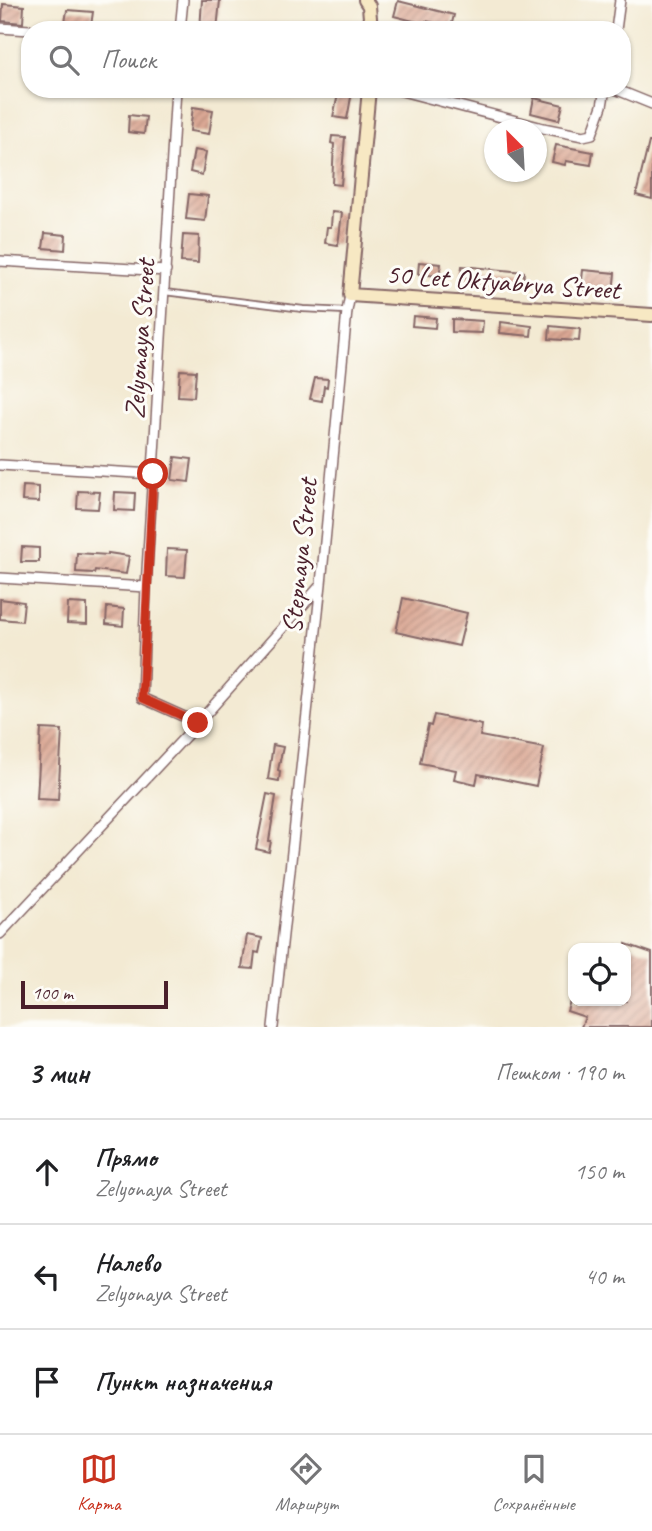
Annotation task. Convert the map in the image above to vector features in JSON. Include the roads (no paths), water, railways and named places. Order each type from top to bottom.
[{"type":"street","points":[[181,21],[183,0]]},
{"type":"street","points":[[365,0],[369,6],[370,21]]},
{"type":"street","points":[[617,21],[620,0]]},
{"type":"street","points":[[0,28],[21,29]]},
{"type":"street","points":[[631,95],[652,104]]},
{"type":"street","name":"Zelyonaya Street","points":[[176,98],[146,587],[142,698],[198,723]]},
{"type":"street","name":"Stepnaya Street","points":[[273,1027],[321,584],[368,98]]},
{"type":"street","points":[[429,98],[583,136],[592,134],[603,98]]},
{"type":"street","points":[[0,261],[166,271]]},
{"type":"street","name":"50 Let Oktyabrya Street","points":[[350,295],[652,315]]},
{"type":"street","points":[[0,465],[153,474]]},
{"type":"street","points":[[0,578],[146,587]]},
{"type":"street","points":[[0,934],[198,723],[321,584]]},
{"type":"lane","points":[[164,292],[303,309],[346,311]]}]
